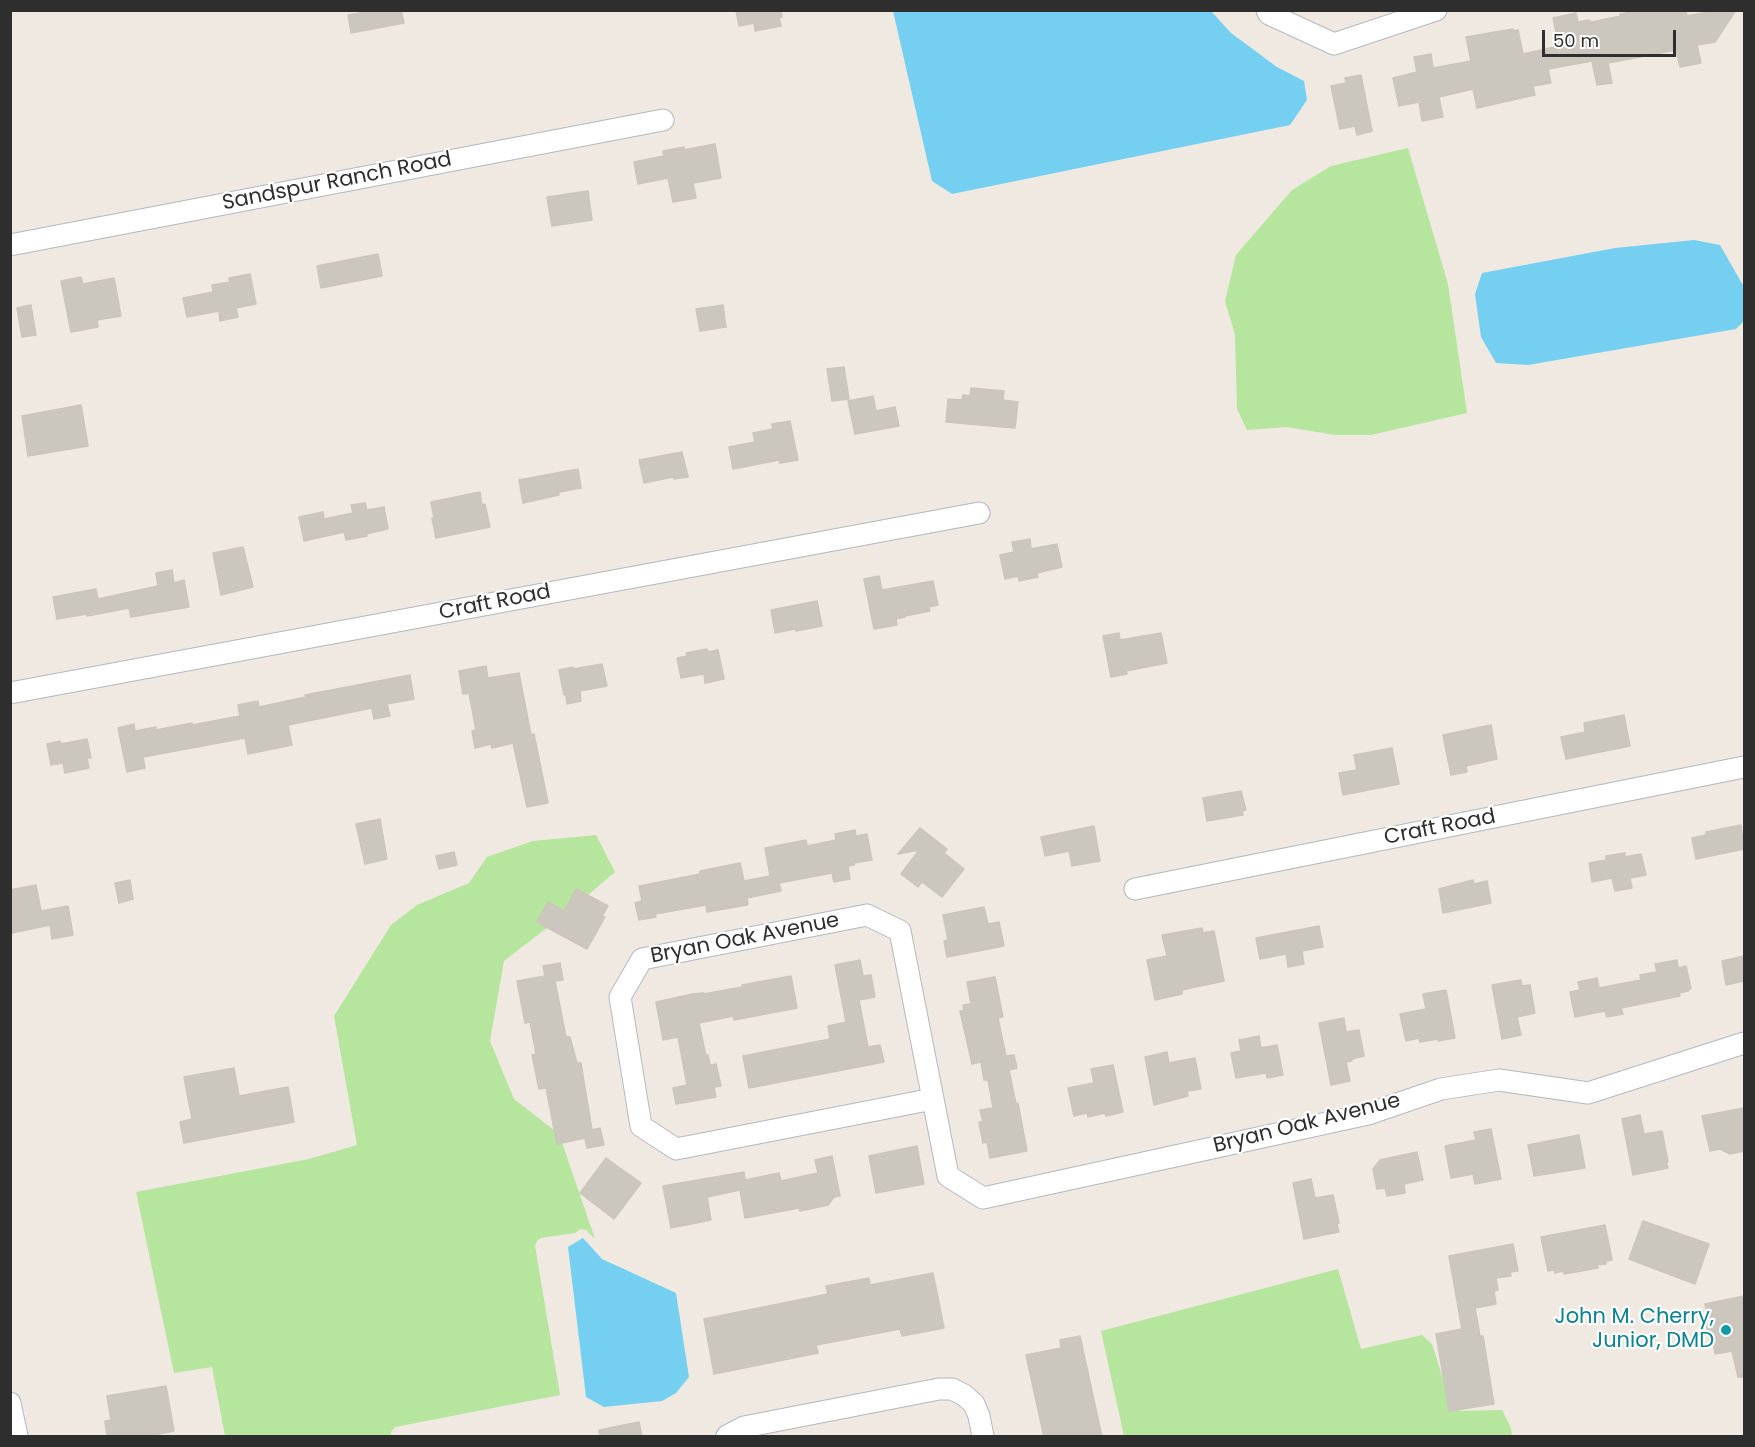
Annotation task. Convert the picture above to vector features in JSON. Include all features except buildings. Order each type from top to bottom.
[{"type":"street","points":[[1267,10],[1269,14],[1334,44],[1436,10]]},
{"type":"street","name":"Sandspur Ranch Road","points":[[10,245],[663,120]]},
{"type":"street","name":"Craft Road","points":[[10,693],[978,513]]},
{"type":"street","name":"Craft Road","points":[[1135,889],[1744,767]]},
{"type":"street","name":"Bryan Oak Avenue","points":[[933,1098],[676,1149],[641,1126],[620,997],[642,959],[867,915],[900,932],[933,1098],[948,1176],[983,1198],[1368,1114],[1441,1089],[1499,1080],[1588,1093],[1744,1042]]},
{"type":"street","points":[[727,1437],[744,1427],[939,1389],[952,1389],[964,1395],[974,1404],[983,1437]]},
{"type":"street","points":[[10,1403],[17,1437]]},
{"type":"green space","points":[[1408,148],[1448,284],[1467,413],[1371,435],[1335,435],[1287,427],[1247,430],[1237,409],[1235,335],[1225,301],[1236,255],[1292,190],[1331,166]]},
{"type":"green space","points":[[596,835],[615,872],[504,961],[490,1041],[514,1099],[559,1134],[595,1239],[586,1230],[581,1229],[575,1233],[541,1238],[535,1246],[560,1395],[395,1427],[391,1436],[225,1436],[212,1367],[174,1373],[136,1192],[309,1159],[357,1145],[334,1016],[391,925],[417,905],[469,883],[487,857],[533,841]]},
{"type":"green space","points":[[1338,1269],[1361,1349],[1422,1335],[1432,1344],[1448,1395],[1460,1411],[1502,1410],[1511,1428],[1512,1436],[1124,1436],[1101,1331]]},
{"type":"water","points":[[893,11],[1211,11],[1231,33],[1277,67],[1304,81],[1307,100],[1290,125],[952,194],[932,181]]},
{"type":"water","points":[[1694,240],[1720,245],[1744,287],[1744,321],[1736,329],[1528,365],[1496,363],[1481,337],[1475,294],[1482,273],[1615,248]]},
{"type":"water","points":[[583,1238],[602,1259],[676,1293],[689,1377],[676,1393],[662,1401],[604,1407],[586,1397],[568,1247]]},
{"type":"place","name":"John M. Cherry, Junior, DMD","points":[[1726,1330]]}]
